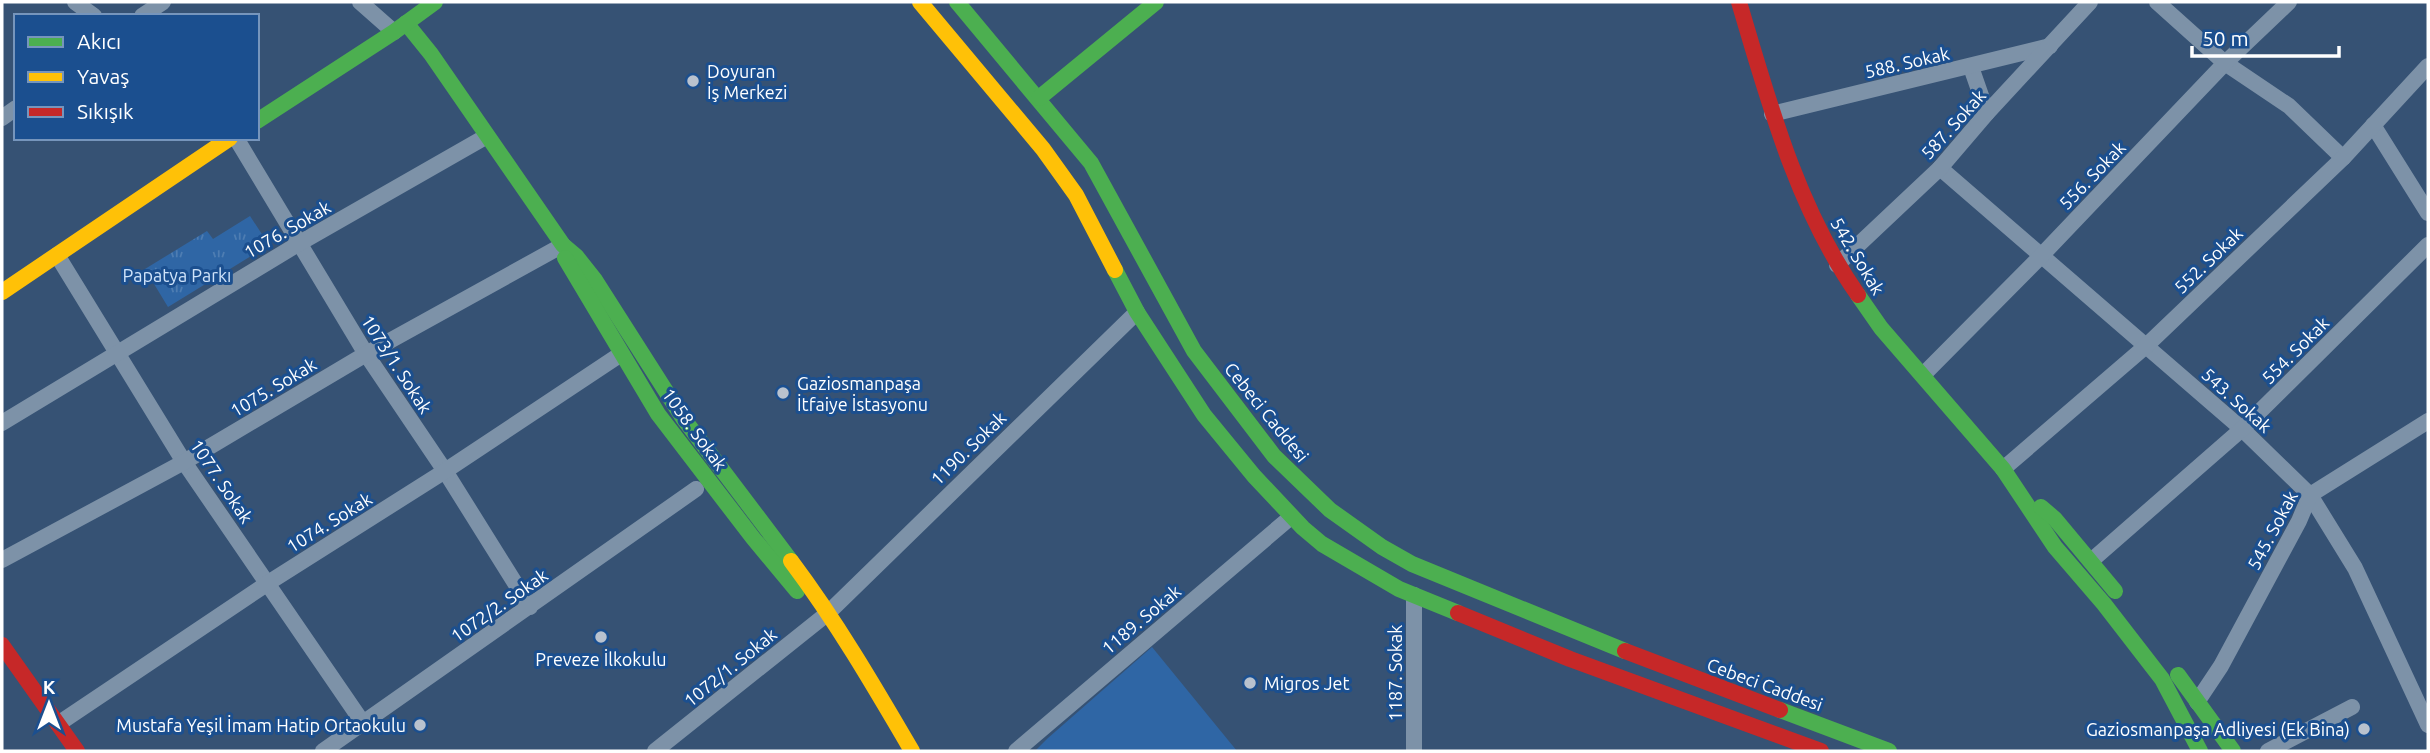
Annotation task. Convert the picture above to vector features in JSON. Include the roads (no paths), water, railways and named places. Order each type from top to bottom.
[{"type":"main road","points":[[920,2],[1043,149],[1076,195],[1136,312],[1204,415],[1291,517],[1322,544],[1407,592],[1570,659],[1821,751]]},
{"type":"main road","name":"Cebeci Caddesi","points":[[957,2],[1091,163],[1194,351],[1274,456],[1330,510],[1382,547],[1412,564],[1664,667],[1889,751]]},
{"type":"main road","points":[[1016,118],[1156,2]]},
{"type":"main road","name":"542. Sokak","points":[[1738,2],[1772,114],[1798,182],[1837,265],[1853,291],[1881,328],[2003,470],[2055,547],[2104,604],[2162,679],[2200,751]]},
{"type":"main road","points":[[259,120],[400,27],[427,4]]},
{"type":"main road","name":"1058. Sokak","points":[[400,27],[431,54],[563,245],[576,256],[595,280],[683,418],[708,480]]},
{"type":"main road","points":[[2,292],[227,140]]},
{"type":"main road","name":"1058. Sokak","points":[[563,245],[566,261],[658,414],[708,480],[783,550],[873,683],[912,751]]},
{"type":"main road","points":[[621,354],[635,345]]},
{"type":"main road","name":"542. Sokak","points":[[2018,489],[2055,519],[2128,609]]},
{"type":"main road","points":[[1407,592],[1412,564]]},
{"type":"main road","points":[[2,645],[77,751]]},
{"type":"main road","points":[[2168,659],[2233,751]]},
{"type":"main road","points":[[2197,702],[2207,730],[2219,751]]},
{"type":"street","points":[[75,2],[91,14]]},
{"type":"street","points":[[145,14],[163,2]]},
{"type":"street","points":[[360,2],[400,27]]},
{"type":"street","name":"587. Sokak","points":[[1837,265],[1940,168],[2090,2]]},
{"type":"street","points":[[2157,2],[2225,63],[2290,106],[2343,158]]},
{"type":"street","name":"556. Sokak","points":[[1923,375],[2225,63],[2289,2]]},
{"type":"street","name":"588. Sokak","points":[[1772,114],[2050,46]]},
{"type":"street","name":"552. Sokak","points":[[2003,470],[2146,346],[2343,158],[2428,66]]},
{"type":"street","points":[[1970,67],[1987,113]]},
{"type":"street","points":[[2373,125],[2428,213]]},
{"type":"street","name":"1076. Sokak","points":[[2,423],[298,244],[487,136]]},
{"type":"street","name":"1073/1. Sokak","points":[[237,140],[366,354],[445,471],[530,607]]},
{"type":"street","name":"543. Sokak","points":[[1940,168],[2242,429],[2310,495],[2355,568],[2428,725]]},
{"type":"street","name":"1075. Sokak","points":[[2,561],[184,462],[366,354],[563,245]]},
{"type":"street","name":"554. Sokak","points":[[2091,561],[2242,429],[2428,245]]},
{"type":"street","name":"1077. Sokak","points":[[57,255],[184,462],[363,723]]},
{"type":"street","name":"1190. Sokak","points":[[828,613],[1136,312]]},
{"type":"street","name":"1074. Sokak","points":[[58,724],[268,583],[445,471],[621,354]]},
{"type":"street","name":"545. Sokak","points":[[2197,702],[2221,666],[2299,521],[2310,495],[2428,421]]},
{"type":"street","name":"1072/2. Sokak","points":[[323,751],[708,480]]},
{"type":"street","name":"1189. Sokak","points":[[1016,751],[1291,517]]},
{"type":"street","name":"1187. Sokak","points":[[1407,592],[1414,751]]},
{"type":"street","name":"1072/1. Sokak","points":[[655,751],[828,613]]},
{"type":"street","points":[[2268,751],[2352,707]]},
{"type":"place","name":"Doyuran İş Merkezi","points":[[693,81]]},
{"type":"place","name":"Gaziosmanpaşa İtfaiye İstasyonu","points":[[783,393]]},
{"type":"place","name":"Preveze İlkokulu","points":[[601,637]]},
{"type":"place","name":"Migros Jet","points":[[1250,683]]},
{"type":"place","name":"Mustafa Yeşil İmam Hatip Ortaokulu","points":[[420,725]]},
{"type":"place","name":"Gaziosmanpaşa Adliyesi (Ek Bina)","points":[[2364,729]]},
{"type":"park label","name":"Papatya Parkı","points":[[177,275]]}]
